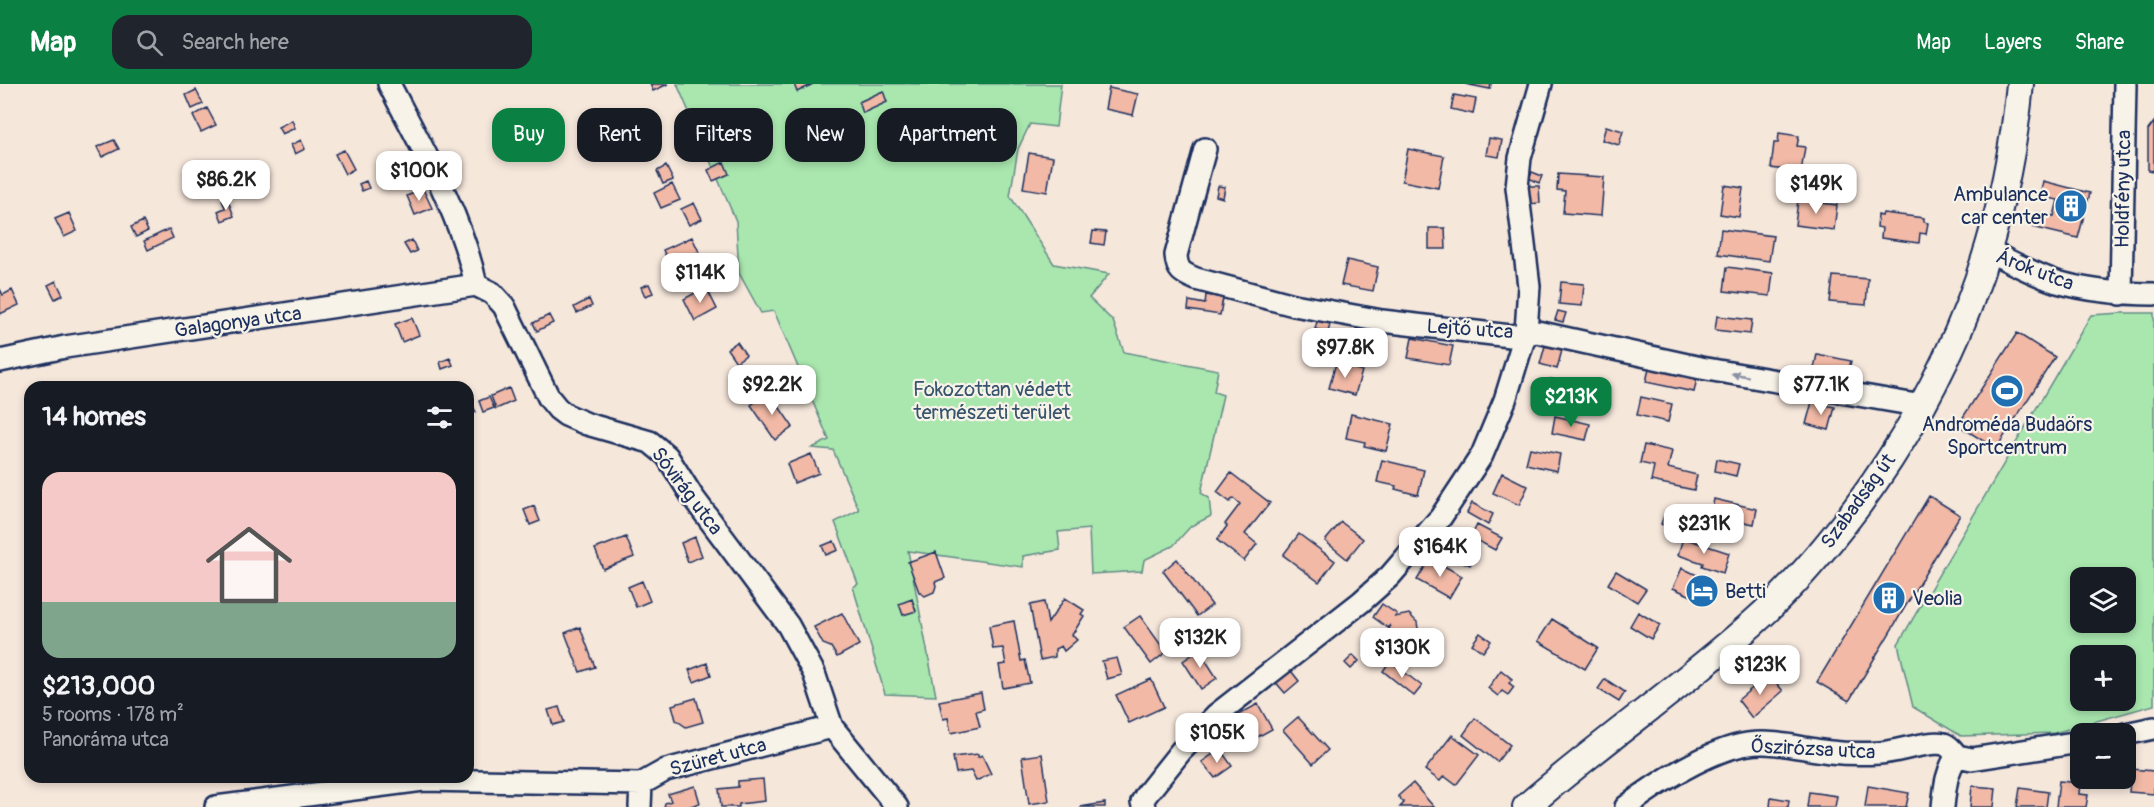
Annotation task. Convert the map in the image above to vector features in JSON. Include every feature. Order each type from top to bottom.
[{"type":"main road","name":"Szabadság út","points":[[1527,807],[1579,762],[1680,685],[1754,622],[1820,553],[1884,471],[1922,406],[1974,295],[2007,180],[2020,84]]},
{"type":"street","points":[[389,84],[429,162],[452,214],[476,285]]},
{"type":"street","points":[[1144,807],[1142,802],[1146,795],[1181,751],[1216,715],[1361,602],[1390,576],[1441,517],[1482,455],[1505,400],[1526,332],[1529,286],[1517,188],[1520,158],[1541,84]]},
{"type":"street","name":"Holdfény utca","points":[[2121,294],[2125,84]]},
{"type":"street","name":"Lejtő utca","points":[[1205,149],[1178,246],[1177,265],[1183,273],[1196,279],[1294,305],[1382,321],[1510,336],[1537,332],[1701,368],[1922,406]]},
{"type":"street","name":"Árok utca","points":[[1988,252],[2055,281],[2094,291],[2154,294]]},
{"type":"street","name":"Galagonya utca","points":[[0,361],[64,347],[476,285]]},
{"type":"street","name":"Sóvirág utca","points":[[476,285],[492,293],[504,306],[549,398],[558,409],[586,424],[650,441],[667,456],[692,496],[788,625],[814,672],[832,727]]},
{"type":"street","points":[[832,727],[897,807]]},
{"type":"street","name":"Szüret utca","points":[[474,781],[641,784],[666,770],[832,727]]},
{"type":"street","points":[[2136,732],[2154,728]]},
{"type":"street","name":"Őszirózsa utca","points":[[1626,807],[1650,788],[1715,753],[1748,744],[1783,745],[1863,754],[1886,753],[1935,743],[1950,747],[1957,756],[1972,759],[2070,744]]},
{"type":"street","points":[[1943,807],[1946,776],[1957,756]]},
{"type":"street","name":"Szüret utca","points":[[216,807],[400,783]]},
{"type":"street","points":[[640,807],[641,784]]},
{"type":"green space","name":"Fokozottan védett természeti terület","points":[[677,84],[1061,84],[1056,127],[1030,124],[1017,155],[1017,108],[877,108],[877,162],[1016,162],[1010,196],[1054,264],[1109,274],[1089,298],[1113,321],[1124,352],[1218,370],[1214,392],[1223,395],[1201,493],[1209,498],[1211,516],[1191,526],[1173,546],[1144,560],[1142,571],[1091,574],[1089,529],[1058,532],[1060,550],[1023,556],[1023,567],[908,551],[936,696],[885,694],[853,587],[858,584],[835,522],[859,510],[833,450],[812,448],[829,440],[774,311],[761,313],[739,273],[736,221],[711,162],[773,162],[773,108],[687,108]]},
{"type":"green space","points":[[2154,313],[2154,705],[2136,710],[2136,645],[2070,645],[2070,711],[2133,711],[2090,723],[2070,723],[2070,729],[2054,733],[1961,736],[1913,707],[1898,644],[2091,315]]},
{"type":"building","points":[[650,84],[668,84],[653,91]]},
{"type":"building","points":[[794,84],[813,84],[797,92]]},
{"type":"building","points":[[1465,84],[1491,84],[1490,89]]},
{"type":"building","points":[[1109,88],[1138,94],[1133,115],[1105,109]]},
{"type":"building","points":[[196,90],[203,104],[192,109],[186,95]]},
{"type":"building","points":[[883,91],[887,102],[865,112],[865,108],[861,108],[859,102]]},
{"type":"building","points":[[1454,95],[1476,99],[1473,114],[1451,109]]},
{"type":"building","points":[[207,108],[216,125],[201,132],[193,116]]},
{"type":"building","points":[[292,120],[295,128],[282,134],[278,127]]},
{"type":"building","points":[[2154,122],[2154,171],[2148,170],[2148,130]]},
{"type":"building","points":[[1606,126],[1623,131],[1619,145],[1602,140]]},
{"type":"building","points":[[1779,133],[1799,136],[1797,146],[1805,147],[1801,172],[1771,168],[1774,143],[1778,143]]},
{"type":"building","points":[[1489,138],[1502,140],[1499,157],[1486,155]]},
{"type":"building","points":[[114,140],[119,149],[102,157],[97,147]]},
{"type":"building","points":[[301,140],[305,149],[295,154],[291,145]]},
{"type":"building","points":[[1408,149],[1444,156],[1438,188],[1402,181]]},
{"type":"building","points":[[344,150],[354,169],[345,174],[335,154]]},
{"type":"building","points":[[1029,153],[1053,157],[1047,192],[1023,188]]},
{"type":"building","points":[[724,162],[729,174],[713,181],[708,170]]},
{"type":"building","points":[[666,166],[673,180],[663,184],[657,171]]},
{"type":"building","points":[[1532,172],[1542,176],[1539,183],[1529,178]]},
{"type":"building","points":[[1558,174],[1604,177],[1601,216],[1563,213],[1565,191],[1557,190]]},
{"type":"building","points":[[366,181],[369,188],[362,191],[359,184]]},
{"type":"building","name":"Ambulance car center","points":[[2043,181],[2090,193],[2078,238],[2032,227],[2036,212],[2054,216],[2058,200],[2040,196]]},
{"type":"building","points":[[672,184],[680,200],[661,208],[654,193]]},
{"type":"building","points":[[1724,185],[1743,188],[1739,217],[1720,214]]},
{"type":"building","points":[[1218,186],[1225,187],[1223,198],[1216,196]]},
{"type":"building","points":[[1527,186],[1539,186],[1540,203],[1528,204]]},
{"type":"building","points":[[423,189],[432,208],[415,215],[407,196]]},
{"type":"building","points":[[227,198],[234,216],[222,221],[218,211],[225,208],[222,200]]},
{"type":"building","points":[[1798,200],[1837,205],[1834,230],[1795,225]]},
{"type":"building","points":[[694,203],[702,219],[689,225],[681,209]]},
{"type":"building","points":[[69,213],[77,231],[64,237],[55,219]]},
{"type":"building","points":[[1883,213],[1924,218],[1924,222],[1928,223],[1926,234],[1920,233],[1919,243],[1881,238],[1882,228],[1877,227],[1878,215],[1882,216]]},
{"type":"building","points":[[143,221],[148,231],[136,237],[131,227]]},
{"type":"building","points":[[1429,228],[1445,228],[1446,249],[1429,249]]},
{"type":"building","points":[[169,229],[173,238],[148,250],[144,241]]},
{"type":"building","points":[[1721,229],[1773,236],[1769,261],[1718,254]]},
{"type":"building","points":[[1093,231],[1106,232],[1104,245],[1091,243]]},
{"type":"building","points":[[692,237],[699,252],[670,265],[663,250]]},
{"type":"building","points":[[412,240],[417,251],[410,254],[404,244]]},
{"type":"building","points":[[1347,260],[1378,267],[1373,291],[1341,285]]},
{"type":"building","points":[[1727,267],[1773,273],[1770,296],[1724,291]]},
{"type":"building","points":[[1833,276],[1868,279],[1866,305],[1830,302]]},
{"type":"building","points":[[56,281],[63,295],[55,299],[48,285]]},
{"type":"building","points":[[1561,282],[1584,284],[1582,306],[1559,304]]},
{"type":"building","points":[[649,284],[653,293],[645,296],[641,287]]},
{"type":"building","points":[[706,287],[717,309],[695,321],[684,299]]},
{"type":"building","points":[[0,289],[3,295],[12,290],[19,305],[0,314]]},
{"type":"building","points":[[1206,295],[1223,298],[1220,315],[1188,310],[1189,301],[1205,304]]},
{"type":"building","points":[[589,299],[592,306],[577,313],[574,307]]},
{"type":"building","points":[[1558,311],[1566,313],[1563,322],[1555,320]]},
{"type":"building","points":[[1319,314],[1332,317],[1328,332],[1315,329]]},
{"type":"building","points":[[549,315],[553,323],[537,331],[533,323]]},
{"type":"building","points":[[1717,316],[1752,320],[1750,334],[1715,330]]},
{"type":"building","points":[[412,318],[419,335],[402,342],[395,324]]},
{"type":"building","name":"Androméda Budaörs Sportcentrum","points":[[2017,333],[2055,357],[1996,449],[1958,425]]},
{"type":"building","points":[[1412,338],[1453,346],[1449,365],[1408,358]]},
{"type":"building","points":[[737,342],[746,355],[736,362],[727,349]]},
{"type":"building","points":[[1545,346],[1562,350],[1557,369],[1540,364]]},
{"type":"building","points":[[1817,354],[1851,361],[1847,377],[1814,369]]},
{"type":"building","points":[[450,358],[453,365],[442,369],[440,362]]},
{"type":"building","points":[[1336,363],[1362,371],[1355,395],[1329,388]]},
{"type":"building","points":[[1650,364],[1698,374],[1694,392],[1646,382]]},
{"type":"building","points":[[1550,379],[1590,387],[1586,405],[1546,396]]},
{"type":"building","points":[[509,388],[514,401],[496,409],[491,396]]},
{"type":"building","points":[[769,392],[793,427],[775,440],[751,405]]},
{"type":"building","points":[[489,397],[494,408],[483,412],[479,401]]},
{"type":"building","points":[[1641,397],[1672,404],[1668,422],[1637,415]]},
{"type":"building","points":[[1812,402],[1835,407],[1829,430],[1806,424]]},
{"type":"building","points":[[1351,414],[1393,424],[1386,451],[1364,446],[1365,442],[1346,438]]},
{"type":"building","points":[[1555,416],[1590,424],[1586,440],[1552,433]]},
{"type":"building","points":[[1644,445],[1672,451],[1668,468],[1697,475],[1694,490],[1651,481],[1654,466],[1640,463]]},
{"type":"building","points":[[1530,448],[1560,454],[1557,471],[1526,464]]},
{"type":"building","points":[[811,454],[819,473],[794,483],[787,464]]},
{"type":"building","points":[[1717,459],[1739,464],[1736,476],[1715,471]]},
{"type":"building","points":[[1382,460],[1424,470],[1418,495],[1395,489],[1396,486],[1377,482]]},
{"type":"building","points":[[1231,473],[1270,503],[1245,534],[1257,544],[1244,561],[1217,540],[1227,526],[1225,524],[1240,504],[1233,498],[1230,502],[1217,492]]},
{"type":"building","points":[[1502,473],[1528,486],[1519,505],[1493,493]]},
{"type":"building","name":"Veolia","points":[[1929,496],[1960,515],[1849,701],[1817,682]]},
{"type":"building","points":[[1714,499],[1757,509],[1754,524],[1711,515]]},
{"type":"building","points":[[1472,503],[1493,514],[1488,525],[1467,513]]},
{"type":"building","points":[[534,506],[540,521],[530,525],[524,510]]},
{"type":"building","points":[[1665,513],[1693,523],[1689,534],[1661,524]]},
{"type":"building","points":[[1341,522],[1363,539],[1347,559],[1325,541]]},
{"type":"building","points":[[1477,525],[1502,538],[1495,550],[1471,537]]},
{"type":"building","points":[[1299,534],[1335,561],[1319,582],[1283,555]]},
{"type":"building","points":[[1455,535],[1475,545],[1472,550],[1476,552],[1470,565],[1446,554]]},
{"type":"building","points":[[626,537],[634,557],[603,569],[595,549]]},
{"type":"building","points":[[695,537],[702,556],[688,562],[681,543]]},
{"type":"building","points":[[1683,538],[1729,553],[1723,573],[1702,566],[1703,563],[1678,555]]},
{"type":"building","points":[[834,541],[838,550],[826,555],[822,546]]},
{"type":"building","points":[[936,552],[945,578],[935,582],[934,592],[925,596],[919,592],[908,562]]},
{"type":"building","points":[[1430,558],[1462,576],[1449,598],[1417,580]]},
{"type":"building","points":[[1177,559],[1212,605],[1197,616],[1163,571]]},
{"type":"building","points":[[1682,568],[1712,582],[1703,601],[1673,588]]},
{"type":"building","points":[[1616,571],[1646,589],[1637,602],[1608,584]]},
{"type":"building","points":[[642,581],[650,601],[636,607],[628,587]]},
{"type":"building","points":[[1065,598],[1084,610],[1081,614],[1084,616],[1072,635],[1077,640],[1064,651],[1061,646],[1055,649],[1055,657],[1040,660],[1030,605],[1044,602],[1048,623]]},
{"type":"building","points":[[912,599],[916,611],[903,615],[899,604]]},
{"type":"building","points":[[1382,604],[1397,614],[1395,617],[1409,614],[1417,622],[1418,629],[1415,637],[1401,644],[1388,638],[1390,625],[1388,628],[1373,617]]},
{"type":"building","points":[[1638,612],[1660,625],[1651,639],[1630,626]]},
{"type":"building","points":[[842,613],[859,645],[837,657],[831,647],[823,644],[814,627]]},
{"type":"building","points":[[1140,616],[1166,652],[1151,664],[1124,627]]},
{"type":"building","points":[[1552,619],[1598,648],[1585,669],[1538,641]]},
{"type":"building","points":[[1014,621],[1021,661],[1025,660],[1030,683],[1003,688],[999,665],[1006,664],[1003,648],[993,649],[989,626]]},
{"type":"building","points":[[580,627],[595,667],[580,672],[565,633]]},
{"type":"building","points":[[1480,633],[1491,641],[1483,652],[1472,644]]},
{"type":"building","points":[[1199,650],[1217,678],[1201,689],[1183,661]]},
{"type":"building","points":[[1353,655],[1359,661],[1351,669],[1345,663]]},
{"type":"building","points":[[1117,658],[1122,675],[1107,679],[1102,661]]},
{"type":"building","points":[[1390,661],[1422,686],[1414,696],[1383,671]]},
{"type":"building","points":[[707,663],[711,675],[694,682],[689,670]]},
{"type":"building","points":[[1288,667],[1299,681],[1285,693],[1273,679]]},
{"type":"building","points":[[1501,670],[1512,679],[1509,683],[1514,687],[1508,695],[1502,691],[1498,696],[1488,688]]},
{"type":"building","points":[[1769,674],[1783,691],[1752,718],[1738,700]]},
{"type":"building","points":[[1151,679],[1164,707],[1129,723],[1116,695]]},
{"type":"building","points":[[1605,679],[1625,692],[1619,702],[1598,689]]},
{"type":"building","points":[[981,693],[984,709],[976,711],[980,727],[951,733],[948,718],[943,719],[939,701]]},
{"type":"building","points":[[696,698],[703,722],[686,727],[676,720],[672,705]]},
{"type":"building","points":[[1258,704],[1272,729],[1243,745],[1229,720]]},
{"type":"building","points":[[559,707],[564,722],[553,725],[548,710]]},
{"type":"building","points":[[1298,717],[1328,750],[1313,764],[1283,730]]},
{"type":"building","points":[[1475,718],[1510,745],[1497,762],[1463,735]]},
{"type":"building","points":[[1452,735],[1479,755],[1456,785],[1444,776],[1440,781],[1425,770]]},
{"type":"building","points":[[1220,749],[1232,766],[1215,778],[1202,762]]},
{"type":"building","points":[[978,754],[978,757],[982,755],[991,774],[976,781],[971,771],[956,773],[953,757]]},
{"type":"building","points":[[1042,754],[1049,801],[1029,804],[1022,757]]},
{"type":"building","points":[[2136,769],[2154,771],[2154,794],[2129,792],[2129,789],[2136,789]]},
{"type":"building","points":[[763,779],[765,801],[739,804],[739,807],[721,807],[719,789],[738,787],[738,781]]},
{"type":"building","points":[[2059,781],[2070,782],[2070,789],[2079,789],[2079,794],[2088,795],[2086,807],[2056,807]]},
{"type":"building","points":[[1413,783],[1434,807],[1400,807],[1404,803],[1398,796]]},
{"type":"building","points":[[695,786],[700,803],[688,807],[664,807],[665,803],[671,801],[668,794]]},
{"type":"building","points":[[1868,786],[1909,793],[1906,807],[1865,807]]},
{"type":"building","points":[[1972,786],[1996,788],[1994,807],[1970,807]]},
{"type":"building","points":[[2020,788],[2048,792],[2046,807],[2017,807]]},
{"type":"building","points":[[1809,792],[1837,796],[1835,807],[1807,807]]},
{"type":"building","points":[[1771,797],[1789,800],[1788,807],[1770,807]]},
{"type":"building","points":[[1105,803],[1105,807],[1080,807]]},
{"type":"place","name":"Ambulance car center","points":[[2071,206]]},
{"type":"place","name":"Androméda Budaörs Sportcentrum","points":[[2007,391]]},
{"type":"place","name":"Betti","points":[[1702,591]]},
{"type":"place","name":"Veolia","points":[[1889,598]]}]
